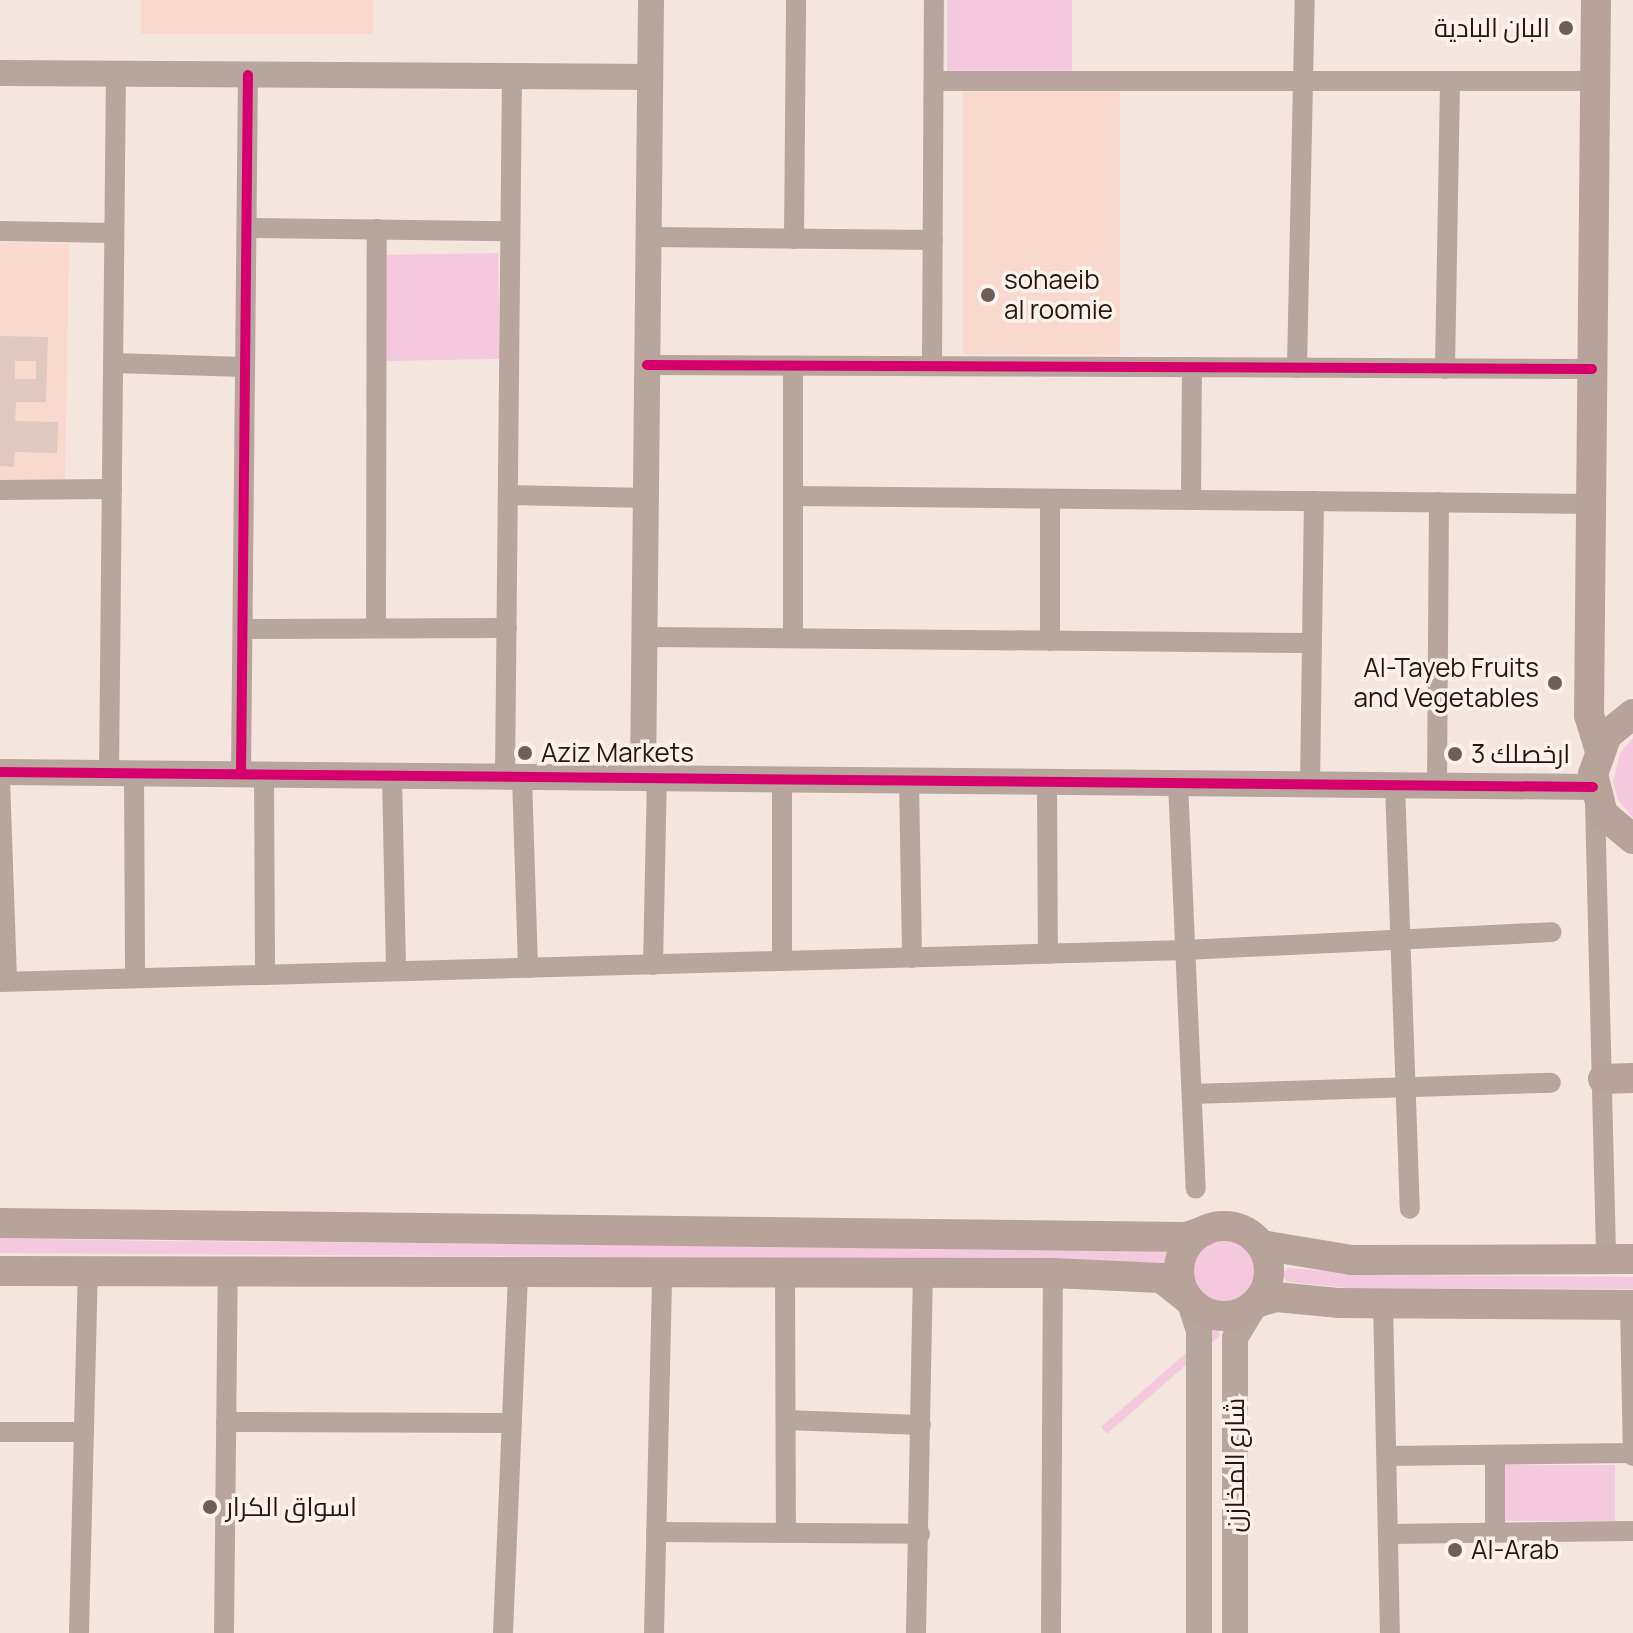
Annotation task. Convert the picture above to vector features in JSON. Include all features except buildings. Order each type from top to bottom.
[{"type":"main road","points":[[1596,0],[1589,715],[1599,747],[1594,791],[1603,814],[1633,839]]},
{"type":"main road","points":[[1599,747],[1616,724],[1633,714]]},
{"type":"main road","points":[[1603,1079],[1633,1078]]},
{"type":"main road","points":[[0,1223],[1186,1237],[1235,1227],[1261,1245],[1352,1260],[1619,1259]]},
{"type":"main road","points":[[1189,1300],[1180,1278],[1183,1254],[1204,1231]]},
{"type":"main road","points":[[1256,1303],[1269,1275],[1261,1245]]},
{"type":"main road","points":[[0,1271],[1053,1273],[1161,1278],[1214,1315],[1229,1316],[1276,1297],[1383,1303],[1632,1305]]},
{"type":"street","points":[[651,0],[645,637],[653,965]]},
{"type":"street","points":[[794,239],[796,0]]},
{"type":"street","points":[[932,366],[934,0]]},
{"type":"street","points":[[1297,368],[1305,0]]},
{"type":"street","points":[[0,73],[650,77]]},
{"type":"street","points":[[116,74],[112,489],[121,773],[135,978]]},
{"type":"street","points":[[248,75],[243,629],[265,975]]},
{"type":"street","points":[[512,76],[507,628],[513,777],[528,968]]},
{"type":"street","points":[[934,81],[1595,81]]},
{"type":"street","points":[[1445,369],[1450,81]]},
{"type":"street","points":[[247,228],[510,231]]},
{"type":"street","points":[[376,628],[377,229]]},
{"type":"street","points":[[0,231],[114,233]]},
{"type":"street","points":[[649,237],[933,240]]},
{"type":"street","points":[[113,363],[245,367]]},
{"type":"street","points":[[647,365],[1592,369]]},
{"type":"street","points":[[793,366],[793,638]]},
{"type":"street","points":[[1191,500],[1192,367]]},
{"type":"street","points":[[0,490],[112,489]]},
{"type":"street","points":[[508,495],[646,498]]},
{"type":"street","points":[[793,496],[1591,504]]},
{"type":"street","points":[[1050,499],[1050,641]]},
{"type":"street","points":[[1310,785],[1314,501]]},
{"type":"street","points":[[1437,786],[1439,502]]},
{"type":"street","points":[[243,629],[507,628]]},
{"type":"street","points":[[645,637],[1312,643]]},
{"type":"street","points":[[0,772],[1395,785],[1594,791],[1603,1079],[1619,1259]]},
{"type":"street","points":[[392,776],[396,971]]},
{"type":"street","points":[[0,779],[4,982],[1186,950],[1552,932]]},
{"type":"street","points":[[782,779],[782,961]]},
{"type":"street","points":[[909,781],[912,958]]},
{"type":"street","points":[[1047,782],[1048,954]]},
{"type":"street","points":[[1178,783],[1196,1189]]},
{"type":"street","points":[[1395,785],[1410,1209]]},
{"type":"street","points":[[1192,1094],[1551,1083]]},
{"type":"street","points":[[79,1633],[88,1271]]},
{"type":"street","points":[[224,1633],[228,1271]]},
{"type":"street","points":[[503,1633],[518,1272]]},
{"type":"street","points":[[654,1633],[662,1272]]},
{"type":"street","points":[[785,1273],[786,1532]]},
{"type":"street","points":[[916,1633],[923,1273]]},
{"type":"street","points":[[1051,1633],[1053,1273]]},
{"type":"street","name":"شارع المخازن","points":[[1189,1300],[1199,1330],[1199,1633]]},
{"type":"street","name":"شارع المخازن","points":[[1235,1633],[1235,1338],[1256,1303]]},
{"type":"street","points":[[1383,1303],[1389,1456],[1390,1633]]},
{"type":"street","points":[[1389,1456],[1633,1454],[1632,1305]]},
{"type":"street","points":[[786,1420],[921,1425]]},
{"type":"street","points":[[226,1422],[512,1423]]},
{"type":"street","points":[[0,1432],[84,1432]]},
{"type":"street","points":[[1495,1455],[1495,1531]]},
{"type":"street","points":[[1199,1483],[1213,1491],[1235,1485]]},
{"type":"street","points":[[1199,1512],[1213,1505],[1235,1513]]},
{"type":"street","points":[[1390,1534],[1633,1531]]},
{"type":"street","points":[[656,1532],[920,1534]]},
{"type":"shaded area","points":[[141,0],[373,0],[373,34],[141,34]]},
{"type":"shaded area","points":[[947,0],[1072,0],[1072,73],[947,73]]},
{"type":"shaded area","points":[[963,91],[1120,91],[1120,354],[963,354]]},
{"type":"shaded area","points":[[0,243],[69,244],[65,482],[0,481]]},
{"type":"shaded area","points":[[498,253],[500,359],[386,361],[384,255]]},
{"type":"shaded area","points":[[1633,738],[1633,818],[1618,800],[1613,782],[1620,753]]},
{"type":"shaded area","points":[[0,1238],[1176,1249],[1172,1266],[921,1259],[0,1253]]},
{"type":"shaded area","points":[[1224,1241],[1236,1243],[1246,1250],[1253,1260],[1253,1284],[1246,1294],[1236,1301],[1224,1303],[1212,1301],[1202,1294],[1195,1284],[1193,1272],[1195,1260],[1202,1250],[1212,1243]]},
{"type":"shaded area","points":[[1288,1268],[1382,1275],[1633,1277],[1633,1289],[1347,1288],[1288,1282],[1281,1276]]},
{"type":"shaded area","points":[[1215,1328],[1221,1335],[1107,1434],[1101,1427]]},
{"type":"shaded area","points":[[1504,1465],[1615,1465],[1615,1521],[1504,1521]]},
{"type":"cycle path","points":[[241,774],[248,75]]},
{"type":"cycle path","points":[[647,365],[1592,369]]},
{"type":"cycle path","points":[[0,772],[1593,787]]},
{"type":"place","name":"البان البادية","points":[[1566,28]]},
{"type":"place","name":"sohaeib al roomie","points":[[988,295]]},
{"type":"place","name":"Al-Tayeb Fruits and Vegetables","points":[[1555,683]]},
{"type":"place","name":"Aziz Markets","points":[[525,753]]},
{"type":"place","name":"ارخصلك 3","points":[[1455,754]]},
{"type":"place","name":"اسواق الكرار","points":[[210,1507]]},
{"type":"place","name":"Al-Arab","points":[[1455,1550]]}]
